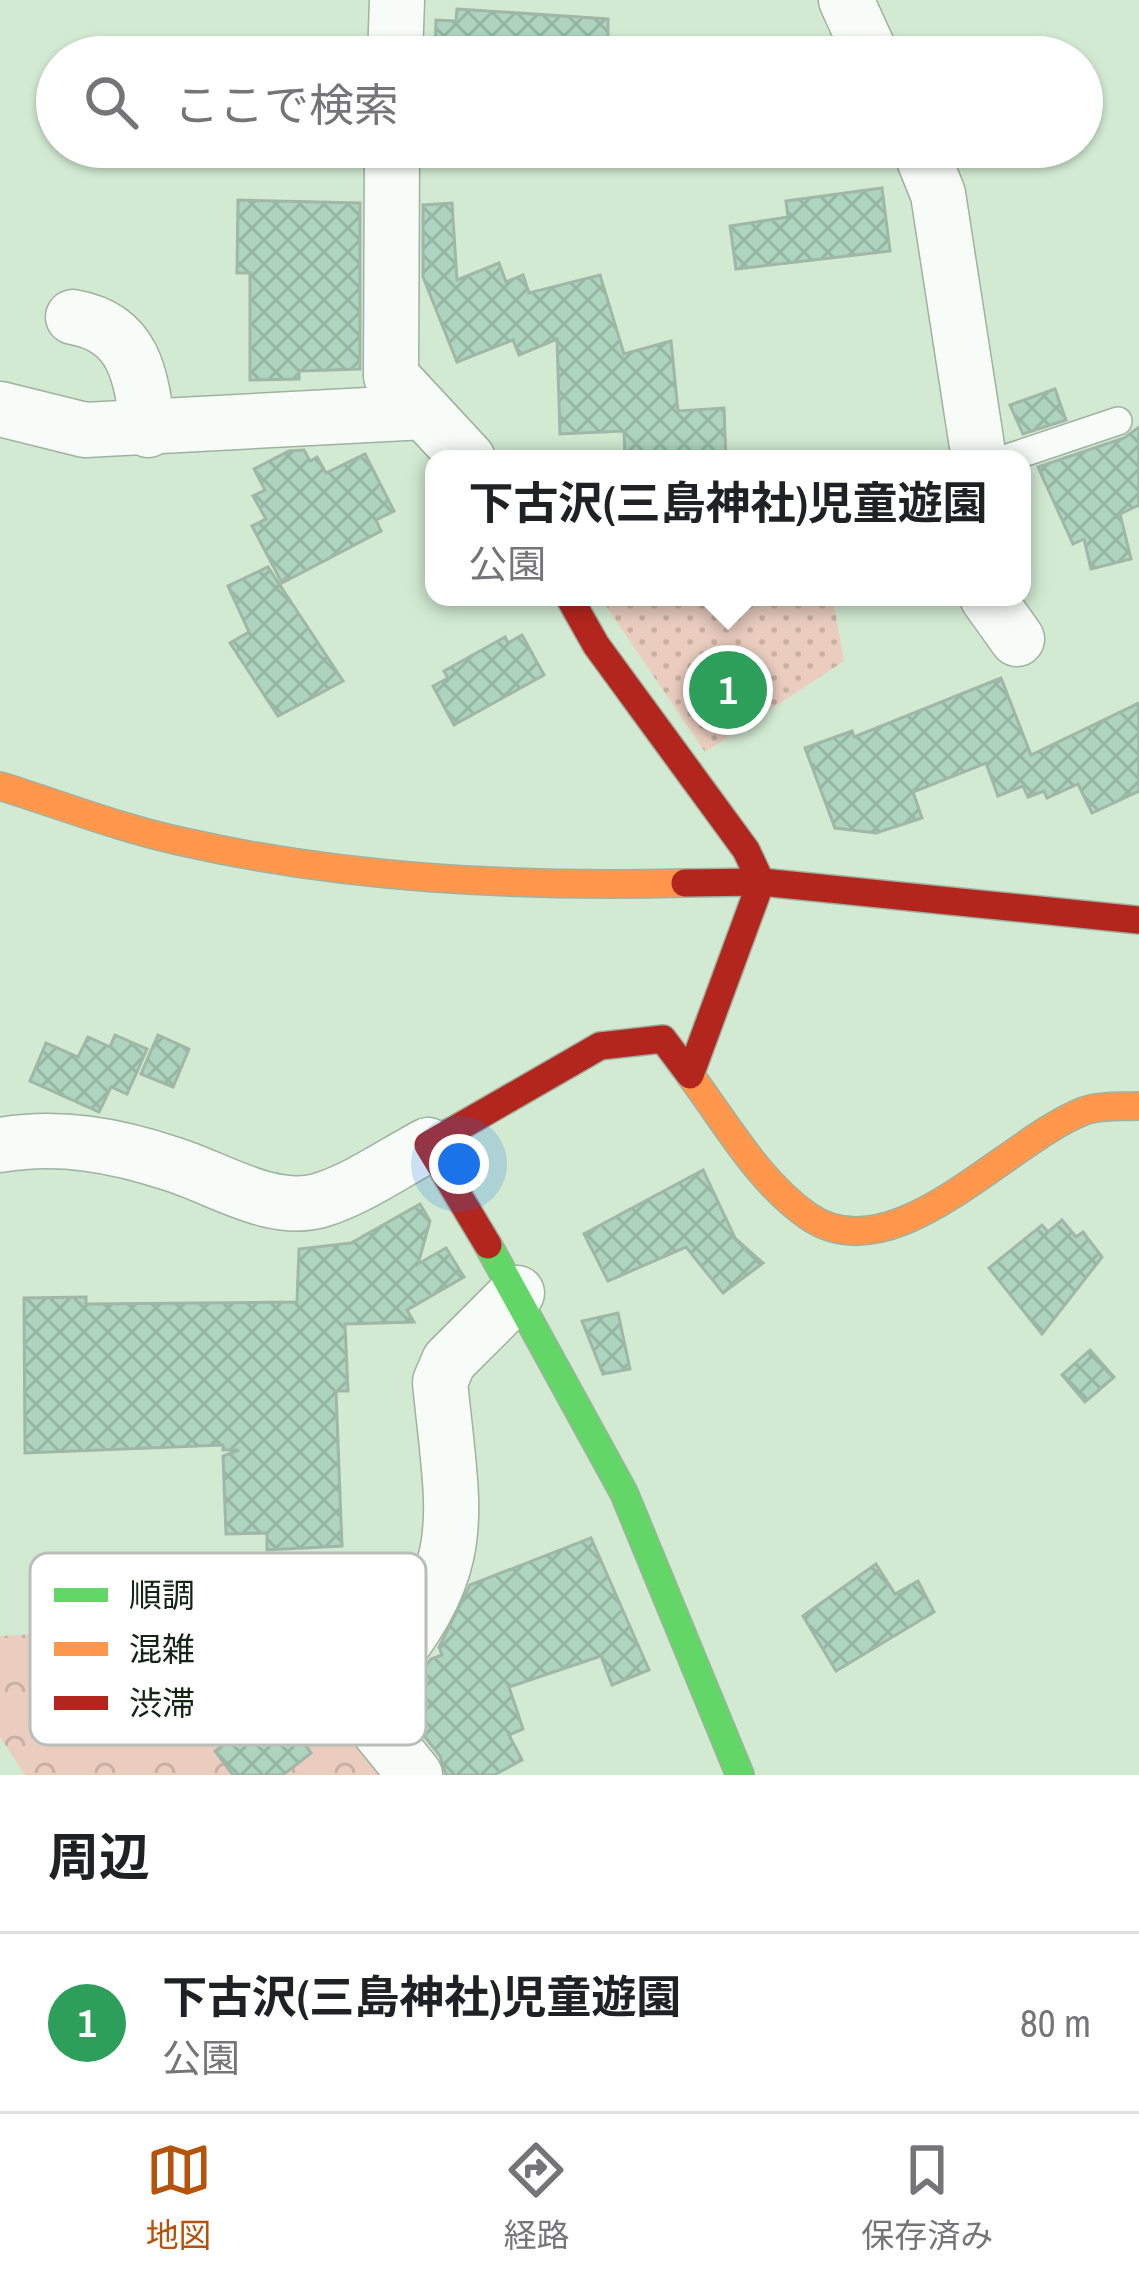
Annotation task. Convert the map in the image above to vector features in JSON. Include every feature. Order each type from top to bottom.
[{"type":"street","points":[[396,36],[398,0]]},
{"type":"street","points":[[846,0],[862,36]]},
{"type":"street","points":[[392,168],[392,376],[460,450]]},
{"type":"street","points":[[927,168],[938,194],[978,450]]},
{"type":"street","points":[[73,317],[110,328],[129,347],[141,376],[148,430]]},
{"type":"street","points":[[0,410],[86,430],[424,412]]},
{"type":"street","points":[[574,606],[596,645],[746,850],[760,882],[690,1075]]},
{"type":"street","points":[[0,786],[181,842],[329,868],[556,886],[760,882],[1139,920]]},
{"type":"street","points":[[0,1144],[39,1138],[92,1144],[170,1163],[281,1204],[320,1200],[428,1145],[600,1046],[663,1039],[792,1204],[827,1228],[861,1235],[894,1227],[1086,1110],[1139,1106]]},
{"type":"street","points":[[428,1145],[518,1293],[624,1493],[740,1775]]},
{"type":"street","points":[[426,1610],[440,1586],[454,1525],[440,1382],[449,1361],[518,1293]]},
{"type":"street","points":[[391,1745],[415,1775]]},
{"type":"lane","points":[[1031,450],[1118,421]]},
{"type":"green space","points":[[606,606],[834,606],[844,661],[705,752]]},
{"type":"green space","points":[[30,1634],[30,1745],[414,1745],[428,1775],[25,1775],[0,1737],[0,1636]]},
{"type":"building","points":[[457,9],[608,19],[608,36],[436,36],[436,20],[456,21]]},
{"type":"building","points":[[882,188],[890,251],[736,269],[730,226],[788,217],[786,201]]},
{"type":"building","points":[[238,200],[360,203],[360,369],[299,371],[299,379],[250,380],[250,273],[237,273]]},
{"type":"building","points":[[452,203],[457,280],[499,263],[506,282],[523,275],[529,293],[600,275],[624,354],[671,341],[678,411],[724,408],[726,450],[625,450],[624,431],[560,434],[557,339],[519,355],[513,340],[457,362],[423,277],[423,205]]},
{"type":"building","points":[[1055,389],[1066,420],[1023,434],[1010,405]]},
{"type":"building","points":[[1139,427],[1139,505],[1120,514],[1131,559],[1091,569],[1084,539],[1073,544],[1038,467],[1124,438]]},
{"type":"building","points":[[304,450],[310,461],[317,457],[326,473],[365,454],[394,511],[376,520],[381,531],[282,583],[252,526],[266,519],[253,496],[265,490],[254,469],[289,451]]},
{"type":"building","points":[[268,567],[343,681],[278,716],[230,643],[249,632],[228,586]]},
{"type":"building","points":[[522,635],[544,675],[454,725],[433,686],[448,678],[444,671],[505,637],[508,643]]},
{"type":"building","points":[[1001,678],[1031,755],[1139,703],[1139,791],[1092,813],[1078,784],[1047,798],[1044,791],[1028,797],[1023,786],[998,796],[986,763],[913,792],[922,818],[876,833],[835,828],[805,748],[852,731],[854,737]]},
{"type":"building","points":[[115,1035],[147,1049],[127,1094],[111,1087],[99,1112],[30,1081],[46,1043],[78,1057],[88,1037],[110,1047]]},
{"type":"building","points":[[158,1035],[189,1049],[173,1087],[141,1074]]},
{"type":"building","points":[[703,1170],[735,1238],[763,1263],[723,1293],[686,1247],[608,1281],[584,1234]]},
{"type":"building","points":[[420,1204],[430,1221],[418,1264],[446,1248],[464,1277],[407,1310],[414,1322],[345,1324],[348,1391],[336,1391],[342,1546],[267,1550],[267,1533],[226,1534],[223,1456],[239,1450],[223,1450],[223,1445],[25,1453],[24,1298],[86,1297],[86,1304],[297,1302],[299,1249],[351,1243]]},
{"type":"building","points":[[1062,1220],[1076,1237],[1083,1232],[1102,1257],[1042,1334],[989,1268],[1042,1225],[1048,1232]]},
{"type":"building","points":[[618,1313],[630,1369],[603,1374],[582,1321]]},
{"type":"building","points":[[1090,1350],[1114,1377],[1085,1402],[1062,1375]]},
{"type":"building","points":[[591,1538],[649,1670],[612,1685],[601,1656],[509,1687],[523,1729],[509,1735],[522,1760],[494,1775],[446,1775],[440,1756],[426,1738],[426,1665],[442,1655],[439,1647],[470,1585]]},
{"type":"building","points":[[876,1564],[895,1594],[918,1581],[934,1612],[836,1671],[803,1616]]},
{"type":"building","points":[[223,1745],[305,1745],[311,1753],[283,1775],[233,1775],[215,1751]]},
{"type":"traffic: fast","points":[[488,1245],[624,1493],[740,1775]]},
{"type":"traffic: slow","points":[[0,786],[161,837],[308,865],[496,882],[685,883]]},
{"type":"traffic: slow","points":[[690,1075],[774,1186],[808,1216],[841,1230],[876,1229],[912,1217],[1084,1111],[1139,1106]]},
{"type":"traffic: jam","points":[[488,1245],[428,1145],[600,1046],[663,1039],[690,1075],[761,882],[746,850],[596,645],[574,606]]},
{"type":"traffic: jam","points":[[685,883],[761,882],[1139,920]]},
{"type":"place","name":"下古沢(三島神社)児童遊園","points":[[728,690]]}]
